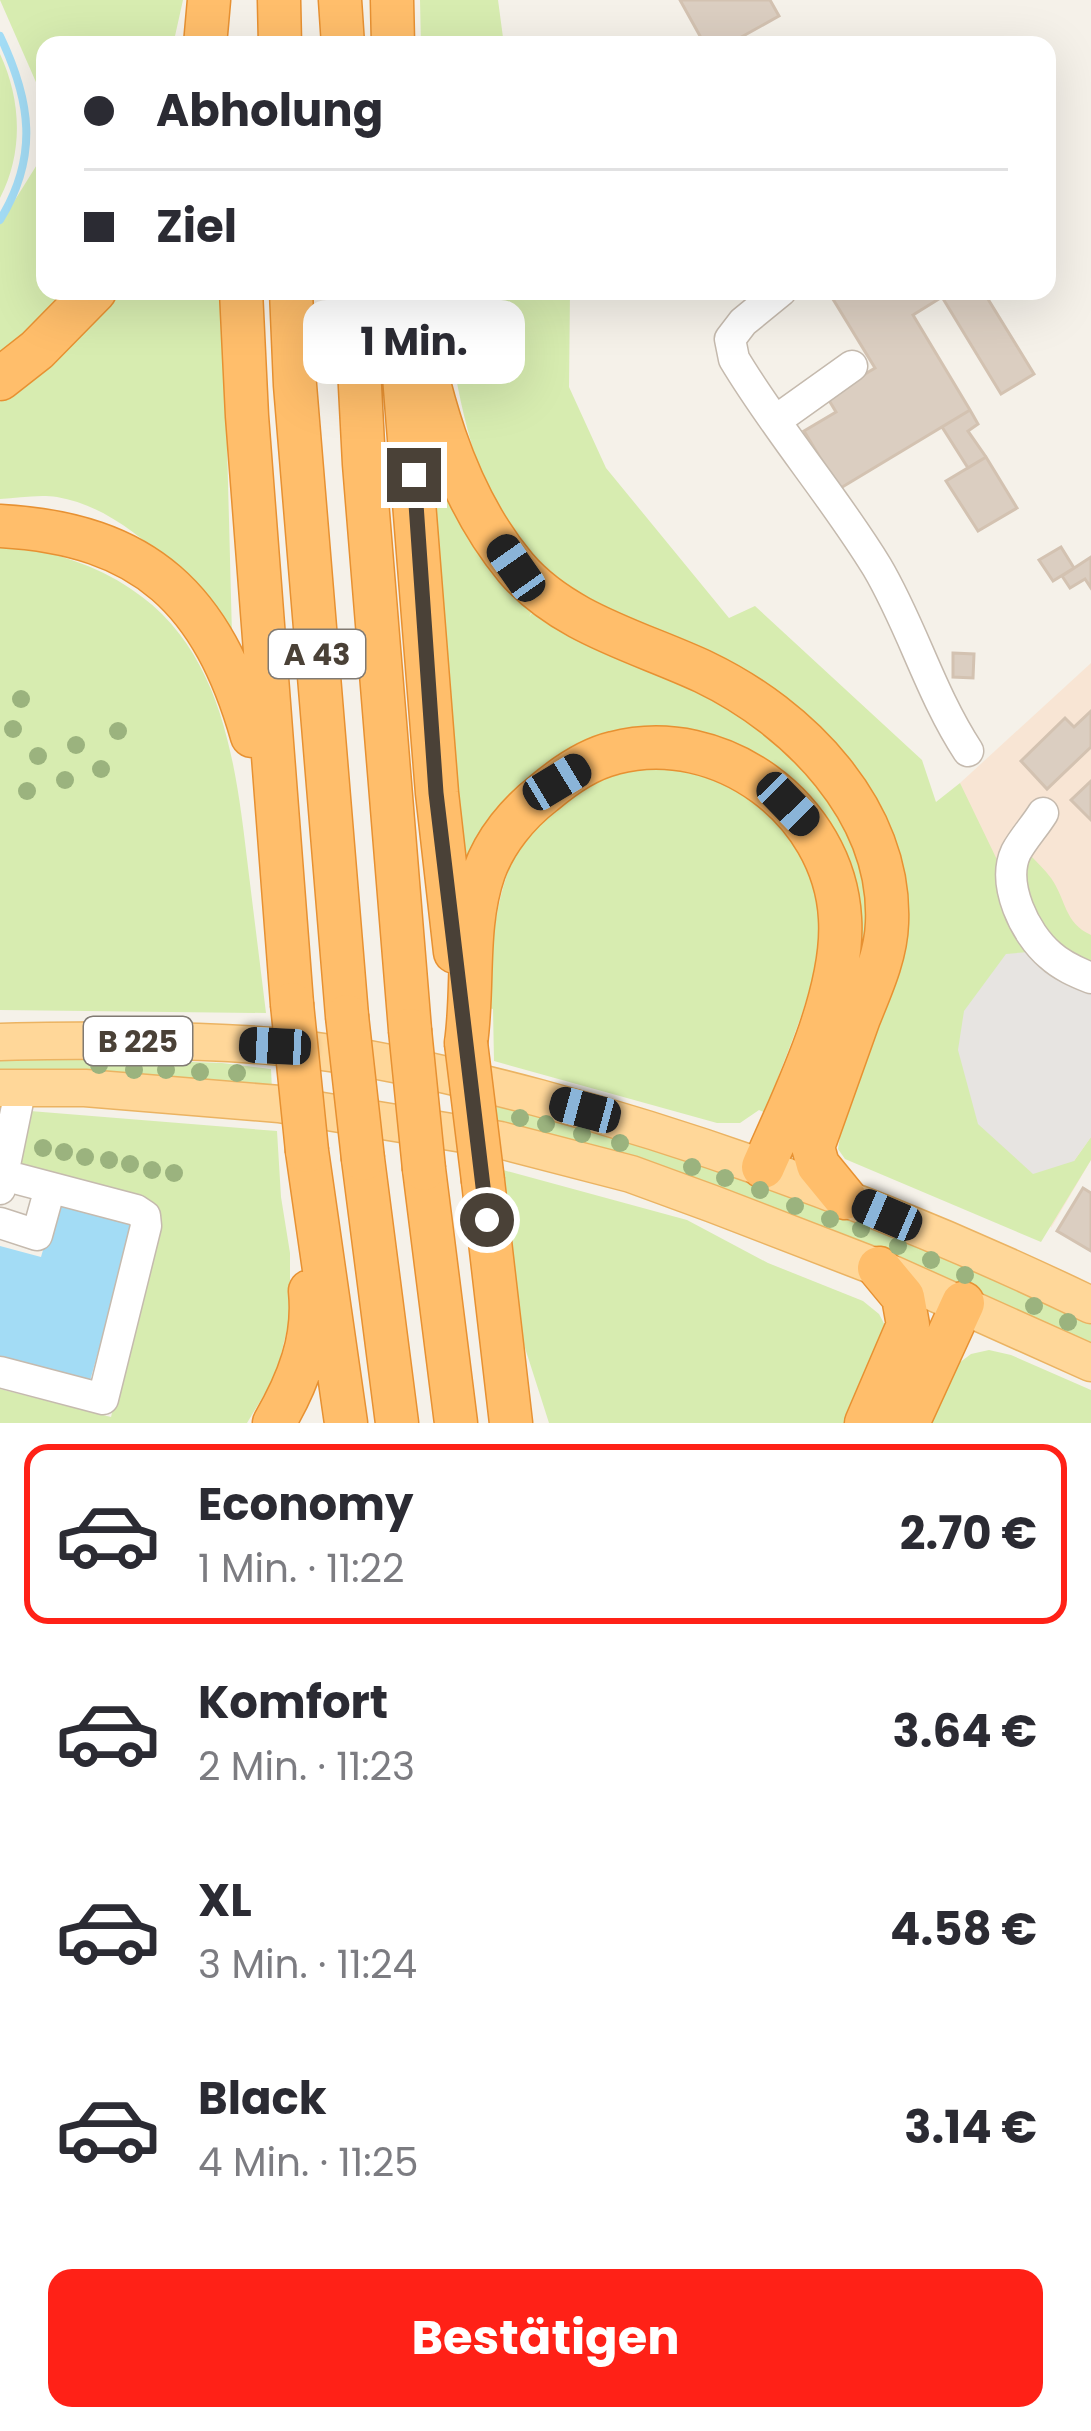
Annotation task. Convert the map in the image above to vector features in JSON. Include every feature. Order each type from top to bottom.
[{"type":"highway","points":[[206,36],[209,0]]},
{"type":"highway","points":[[227,0],[229,36]]},
{"type":"highway","points":[[278,0],[280,36]]},
{"type":"highway","points":[[340,0],[342,36]]},
{"type":"highway","points":[[392,0],[393,36]]},
{"type":"highway","points":[[0,379],[37,350],[86,300]]},
{"type":"highway","points":[[243,300],[292,1004],[313,1200],[346,1423]]},
{"type":"highway","name":"A 43","points":[[291,300],[347,1016],[397,1423]]},
{"type":"highway","name":"A 43","points":[[356,300],[364,464],[410,1030],[456,1423]]},
{"type":"highway","points":[[405,300],[400,340],[435,772],[511,1423]]},
{"type":"highway","points":[[408,300],[425,374],[458,474],[478,515],[516,568],[553,603],[707,674],[769,710],[806,741],[841,783],[866,825],[881,871],[887,922],[880,965],[813,1147],[818,1165],[844,1198]]},
{"type":"highway","points":[[0,526],[74,535],[117,552],[154,573],[206,625],[236,679],[278,845]]},
{"type":"highway","points":[[466,1043],[484,871],[519,815],[557,782],[620,751],[680,748],[726,760],[771,789],[805,822],[829,862],[840,913],[840,957],[827,1006],[763,1167]]},
{"type":"highway","points":[[274,1423],[299,1375],[308,1341],[311,1303],[306,1250],[313,1200]]},
{"type":"highway","points":[[866,1423],[908,1325],[903,1297],[880,1268]]},
{"type":"highway","points":[[495,1299],[531,1423]]},
{"type":"highway","points":[[908,1423],[963,1304]]},
{"type":"main road","name":"B 225","points":[[0,1042],[275,1046],[397,1064],[629,1122],[763,1167],[1014,1268],[1091,1305]]},
{"type":"main road","name":"B 225","points":[[11,1087],[279,1103],[500,1140],[631,1174],[880,1268],[1091,1363]]},
{"type":"street","points":[[770,300],[730,339],[734,358],[878,568],[910,630],[944,715],[968,751]]},
{"type":"street","points":[[775,421],[852,366]]},
{"type":"street","points":[[1043,813],[1015,855],[1016,900],[1028,928],[1047,953],[1091,978]]},
{"type":"street","points":[[0,1372],[103,1399],[146,1226],[145,1216],[136,1210],[50,1188],[2,1182],[11,1087]]},
{"type":"street","points":[[0,1223],[37,1235],[50,1188]]},
{"type":"shaded area","points":[[1091,663],[1091,1160],[1051,1228],[1033,1174],[960,783]]},
{"type":"shaded area","points":[[1028,952],[1091,991],[1091,1137],[1074,1161],[1033,1174],[978,1124],[958,1050],[964,1011],[1006,954]]},
{"type":"green space","points":[[0,0],[183,0],[175,36],[36,36],[36,82]]},
{"type":"green space","points":[[420,0],[498,0],[503,36],[421,36]]},
{"type":"green space","points":[[0,54],[12,89],[17,126],[13,162],[0,198]]},
{"type":"green space","points":[[36,166],[36,300],[58,300],[23,338],[0,354],[0,224]]},
{"type":"green space","points":[[111,300],[223,300],[232,635],[155,551],[109,516],[57,497],[0,499],[0,402],[91,327]]},
{"type":"green space","points":[[443,300],[570,300],[569,387],[606,468],[729,618],[755,606],[922,760],[936,802],[960,783],[1001,868],[1028,952],[1074,1161],[1091,1137],[1091,1160],[1041,1242],[845,1159],[838,1149],[890,829],[846,758],[789,707],[586,601],[528,549],[485,482]]},
{"type":"green space","points":[[427,431],[537,601],[529,617],[539,603],[778,731],[858,838],[873,926],[817,1073],[832,836],[639,736],[465,888]]},
{"type":"green space","points":[[12,543],[89,566],[131,589],[162,614],[206,677],[220,713],[238,790],[266,1013],[0,1010],[0,544]]},
{"type":"green space","points":[[648,767],[706,776],[764,803],[793,843],[814,889],[820,922],[817,957],[774,1088],[779,1092],[768,1114],[759,1110],[740,1123],[717,1123],[494,1061],[493,1009],[487,1008],[491,963],[504,883],[517,850],[537,822],[564,798],[600,780]]},
{"type":"green space","points":[[1030,855],[1051,878],[1075,924],[1091,935],[1091,964],[1057,943],[1030,908],[1023,881]]},
{"type":"green space","points":[[73,1058],[271,1069],[272,1090],[0,1073],[0,1061]]},
{"type":"green space","points":[[496,1105],[649,1144],[800,1196],[1091,1323],[1091,1347],[498,1126]]},
{"type":"green space","points":[[30,1111],[277,1131],[290,1253],[290,1317],[276,1375],[247,1423],[0,1423],[0,1389],[111,1417],[160,1225],[24,1168],[20,1163]]},
{"type":"green space","points":[[503,1170],[687,1220],[768,1263],[863,1301],[879,1314],[887,1329],[847,1423],[549,1423],[518,1326]]},
{"type":"green space","points":[[989,1350],[1091,1390],[1091,1423],[929,1423],[950,1358],[959,1363]]},
{"type":"water","points":[[57,1202],[134,1224],[88,1388],[0,1363],[0,1246],[41,1257]]},
{"type":"building","points":[[680,0],[770,0],[779,16],[743,36],[700,36]]},
{"type":"building","points":[[833,300],[937,300],[913,315],[970,410],[839,489],[804,431],[836,412],[827,397],[875,368]]},
{"type":"building","points":[[944,300],[989,300],[1034,374],[1001,394]]},
{"type":"building","points":[[970,410],[978,424],[968,431],[986,457],[968,468],[942,427]]},
{"type":"building","points":[[986,457],[1017,508],[978,531],[946,481]]},
{"type":"building","points":[[1061,547],[1074,568],[1053,581],[1039,560]]},
{"type":"building","points":[[1091,557],[1091,588],[1085,579],[1070,588],[1062,576]]},
{"type":"building","points":[[953,653],[974,654],[973,678],[953,677]]},
{"type":"building","points":[[1091,711],[1091,747],[1047,789],[1021,761],[1065,718],[1074,727]]},
{"type":"building","points":[[1091,781],[1091,820],[1071,800]]},
{"type":"building","points":[[1083,1188],[1091,1193],[1091,1251],[1057,1231]]},
{"type":"waterway","points":[[0,36],[19,83],[26,128],[21,173],[0,220]]},
{"type":"route","points":[[414,475],[436,793],[487,1220]]}]
